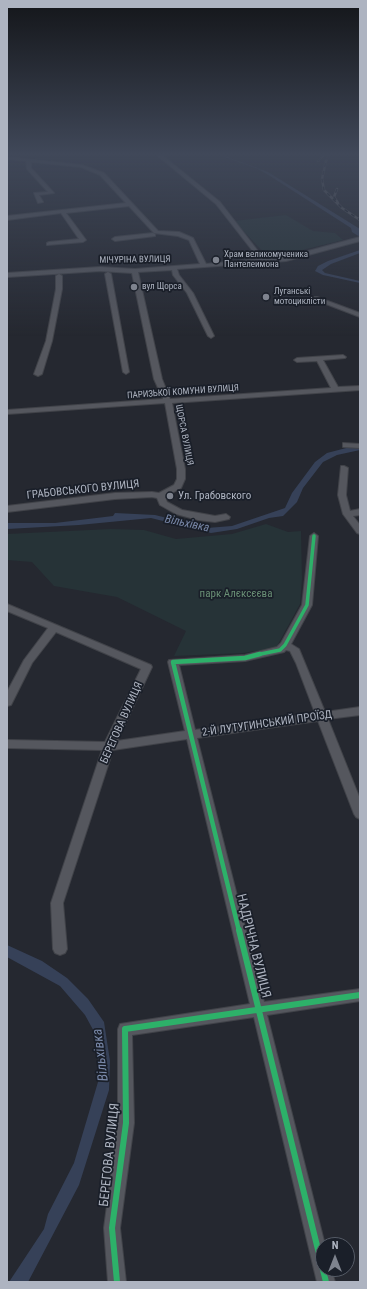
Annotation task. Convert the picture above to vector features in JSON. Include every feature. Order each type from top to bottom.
[{"type":"street","points":[[7,218],[22,216]]},
{"type":"street","points":[[48,244],[83,240],[66,216]]},
{"type":"street","points":[[139,216],[155,236]]},
{"type":"street","points":[[228,216],[263,261]]},
{"type":"street","points":[[115,239],[180,234],[191,239],[204,266]]},
{"type":"street","name":"МІЧУРІНА ВУЛИЦЯ","points":[[7,279],[108,274],[286,259],[360,239]]},
{"type":"street","points":[[174,268],[176,275],[190,293],[211,336]]},
{"type":"street","name":"МІЧУРІНА ВУЛИЦЯ","points":[[7,279],[100,269],[135,272]]},
{"type":"street","name":"ЩОРСА ВУЛИЦЯ","points":[[135,272],[158,379],[168,402],[181,469],[181,479],[178,486],[160,496]]},
{"type":"street","points":[[108,274],[126,372]]},
{"type":"street","points":[[38,374],[49,341],[59,289],[59,276]]},
{"type":"street","points":[[316,298],[360,315]]},
{"type":"street","points":[[297,360],[343,357]]},
{"type":"street","points":[[319,359],[336,390]]},
{"type":"street","name":"ПАРИЗЬКОЇ КОМУНИ ВУЛИЦЯ","points":[[7,412],[360,388]]},
{"type":"street","points":[[346,445],[360,446]]},
{"type":"street","points":[[344,468],[342,495],[347,514],[360,531]]},
{"type":"street","name":"ГРАБОВСЬКОГО ВУЛИЦЯ","points":[[7,509],[115,496],[152,494],[160,496]]},
{"type":"street","points":[[160,496],[163,503],[179,512],[214,519],[226,517]]},
{"type":"street","points":[[347,514],[360,512]]},
{"type":"street","points":[[314,536],[307,606],[285,645],[294,649],[323,716],[360,814]]},
{"type":"street","name":"БЕРЕГОВА ВУЛИЦЯ","points":[[7,607],[147,667],[109,746],[57,902],[60,949]]},
{"type":"street","points":[[7,702],[28,662],[54,627]]},
{"type":"street","name":"НАДРІЧНА ВУЛИЦЯ","points":[[285,645],[280,650],[245,658],[173,662],[326,1282]]},
{"type":"street","name":"2-Й ЛУТУГИНСЬКИЙ ПРОЇЗД","points":[[7,744],[109,746],[360,711]]},
{"type":"street","points":[[258,1010],[360,995]]},
{"type":"street","name":"БЕРЕГОВА ВУЛИЦЯ","points":[[117,1282],[112,1228],[126,1123],[125,1029],[258,1010]]},
{"type":"green space","points":[[288,216],[313,231],[335,233],[343,240],[269,258],[234,221]]},
{"type":"green space","name":"парк Алєксєєва","points":[[266,524],[288,532],[301,531],[302,579],[300,604],[276,648],[243,653],[174,656],[186,631],[117,597],[54,586],[32,562],[7,560],[7,534],[111,529],[144,530],[176,539],[232,534]]},
{"type":"water","points":[[333,216],[339,216],[360,229],[360,237],[352,232],[351,228]]},
{"type":"water","points":[[360,250],[360,253],[331,264],[322,270],[325,273],[360,281],[360,283],[323,275],[315,271],[318,266],[328,261]]},
{"type":"water","name":"Вільхівка","points":[[350,447],[360,448],[360,450],[337,455],[323,462],[303,488],[297,502],[283,516],[269,518],[237,529],[211,533],[151,518],[79,525],[7,529],[7,523],[55,523],[113,516],[115,513],[155,515],[207,528],[232,526],[285,508],[292,493],[315,462],[327,453]]},
{"type":"water","name":"Вільхівка","points":[[7,945],[42,961],[67,978],[88,999],[104,1022],[110,1061],[109,1090],[79,1185],[28,1282],[9,1282],[44,1229],[48,1214],[74,1163],[98,1082],[99,1066],[97,1037],[85,1015],[60,986],[7,957]]},
{"type":"railway","points":[[354,216],[360,220]]},
{"type":"cycle path","points":[[314,536],[307,605],[285,645],[280,650],[245,658],[173,662],[326,1282]]},
{"type":"cycle path","points":[[117,1282],[112,1228],[126,1123],[125,1029],[360,995]]},
{"type":"place","name":"Храм великомученика Пантелеимона","points":[[216,260]]},
{"type":"place","name":"вул Щорса","points":[[134,287]]},
{"type":"place","name":"Луганські мотоциклісти","points":[[266,297]]},
{"type":"place","name":"Ул. Грабовского","points":[[170,496]]}]
